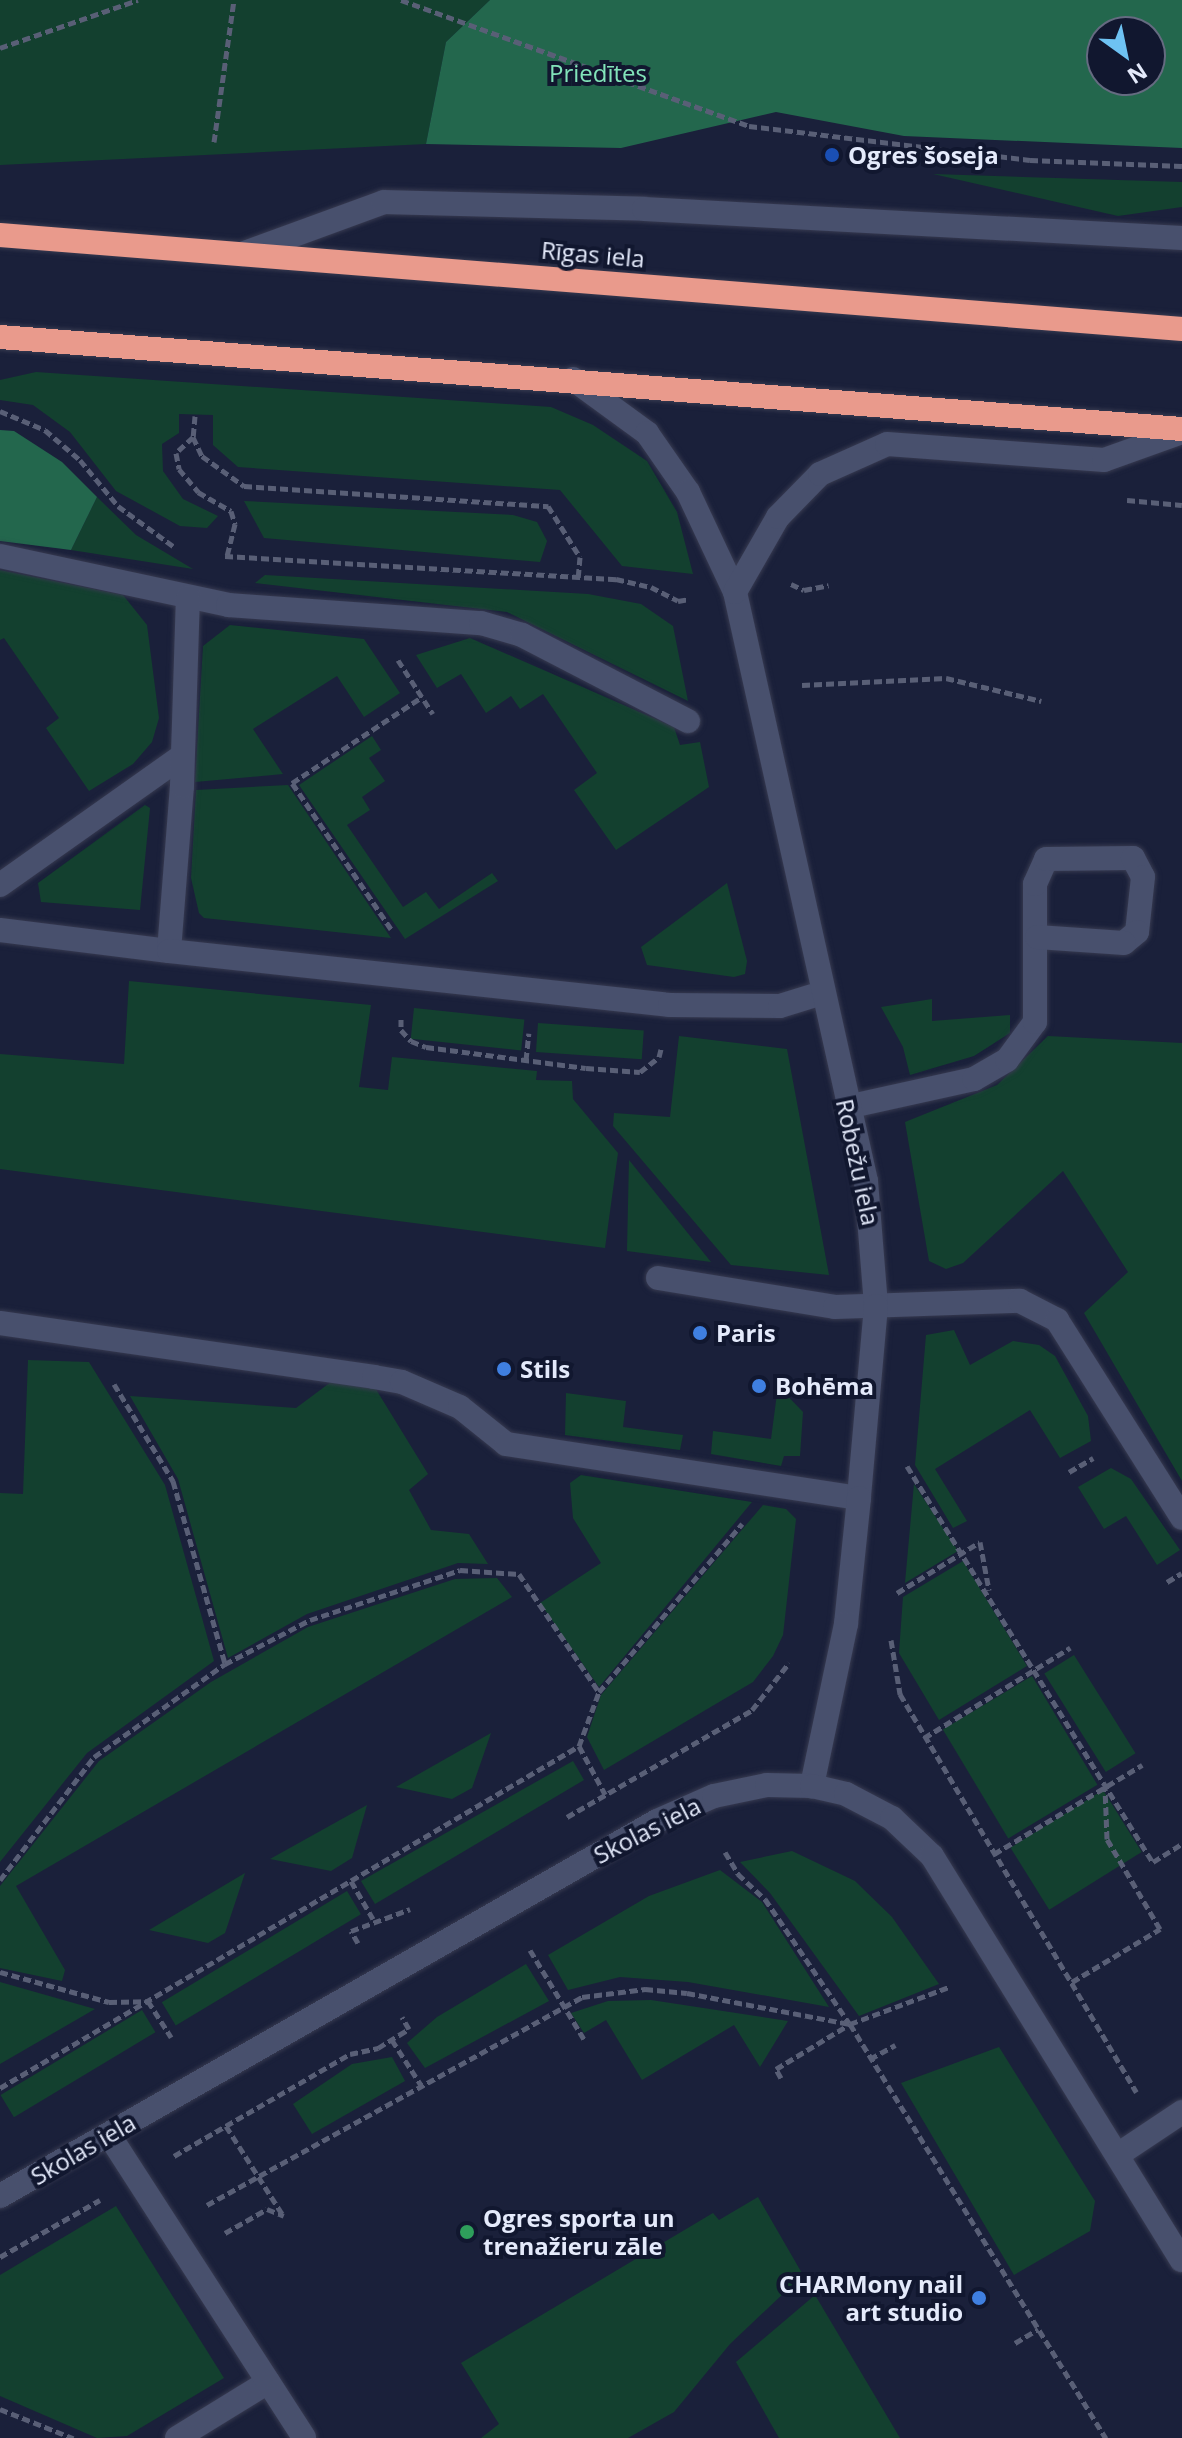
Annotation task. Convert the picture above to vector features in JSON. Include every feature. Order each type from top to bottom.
[{"type":"highway","name":"Rīgas iela","points":[[0,235],[1182,329]]},
{"type":"highway","points":[[0,337],[573,379],[1182,431]]},
{"type":"street","points":[[242,254],[384,202],[644,209],[1182,238]]},
{"type":"street","name":"Robežu iela","points":[[573,379],[647,433],[688,492],[735,592],[847,1107],[866,1181],[876,1306],[859,1498],[846,1624],[812,1786]]},
{"type":"street","points":[[735,592],[778,517],[820,474],[887,444],[1104,460],[1182,431]]},
{"type":"street","points":[[0,556],[228,605],[481,623],[522,635],[688,721]]},
{"type":"street","points":[[169,951],[182,756],[188,597]]},
{"type":"street","points":[[0,885],[182,756]]},
{"type":"street","points":[[847,1107],[974,1079],[1007,1060],[1035,1022],[1035,884],[1046,859],[1133,858],[1143,877],[1137,932],[1124,943],[1037,937]]},
{"type":"street","points":[[0,930],[670,1005],[780,1006],[822,993]]},
{"type":"street","points":[[658,1278],[835,1307],[1020,1301],[1057,1320],[1182,1518]]},
{"type":"street","points":[[0,1323],[402,1382],[460,1407],[506,1444],[859,1498]]},
{"type":"street","name":"Skolas iela","points":[[0,2196],[657,1821],[714,1796],[767,1785],[812,1786],[846,1794],[892,1818],[932,1856],[1182,2260]]},
{"type":"street","points":[[1119,2154],[1182,2112]]},
{"type":"street","points":[[109,2135],[304,2438]]},
{"type":"street","points":[[177,2438],[268,2382]]},
{"type":"path","points":[[0,48],[138,0]]},
{"type":"path","points":[[214,142],[234,0]]},
{"type":"path","points":[[401,0],[749,126],[1030,160],[1182,166]]},
{"type":"path","points":[[0,411],[45,430],[80,460],[118,506],[180,551]]},
{"type":"path","points":[[195,416],[193,437],[202,456],[244,486],[548,506],[580,557],[578,578]]},
{"type":"path","points":[[193,437],[176,453],[179,469],[198,492],[231,511],[235,524],[227,556]]},
{"type":"path","points":[[1120,499],[1182,505]]},
{"type":"path","points":[[212,554],[578,578],[651,587],[678,601]]},
{"type":"path","points":[[793,569],[786,581],[804,590],[829,585]]},
{"type":"path","points":[[800,685],[946,678],[1041,701]]},
{"type":"path","points":[[422,697],[292,783],[404,947],[401,1030],[411,1041],[586,1068],[640,1072],[659,1057],[670,1005]]},
{"type":"path","points":[[85,1335],[173,1481],[225,1664]]},
{"type":"path","points":[[778,1386],[834,1397]]},
{"type":"path","points":[[906,1482],[908,1451]]},
{"type":"path","points":[[907,1466],[965,1553],[1153,1862],[1182,1844]]},
{"type":"path","points":[[0,2088],[579,1746],[599,1692],[776,1485]]},
{"type":"path","points":[[897,1593],[980,1542],[990,1595]]},
{"type":"path","points":[[0,1880],[94,1757],[225,1664],[310,1620],[460,1570],[519,1574],[599,1692]]},
{"type":"path","points":[[1167,1582],[1182,1573]]},
{"type":"path","points":[[896,1603],[898,1577]]},
{"type":"path","points":[[891,1633],[890,1658],[900,1694],[1160,2127]]},
{"type":"path","points":[[924,1738],[1070,1648]]},
{"type":"path","points":[[554,1825],[752,1710],[787,1671],[791,1658]]},
{"type":"path","points":[[579,1746],[606,1794]]},
{"type":"path","points":[[994,1854],[1142,1765]]},
{"type":"path","points":[[1072,1982],[1160,1929],[1107,1839],[1105,1785]]},
{"type":"path","points":[[725,1852],[738,1874],[765,1899],[850,2024],[1106,2438]]},
{"type":"path","points":[[351,1881],[373,1919]]},
{"type":"path","points":[[351,1931],[373,1919],[412,1908]]},
{"type":"path","points":[[530,1950],[584,2039]]},
{"type":"path","points":[[0,1972],[109,2002],[148,2001]]},
{"type":"path","points":[[781,2078],[776,2069],[850,2024],[949,1987]]},
{"type":"path","points":[[168,2227],[582,1997],[645,1989],[850,2024]]},
{"type":"path","points":[[148,2001],[171,2037]]},
{"type":"path","points":[[0,2257],[350,2054],[378,2048],[409,2029]]},
{"type":"path","points":[[392,2040],[421,2085]]},
{"type":"path","points":[[870,2059],[895,2045]]},
{"type":"path","points":[[226,2126],[284,2216]]},
{"type":"path","points":[[1015,2343],[1038,2329]]},
{"type":"path","points":[[0,2409],[73,2438]]},
{"type":"green space","points":[[0,0],[490,0],[446,42],[426,144],[0,165]]},
{"type":"green space","name":"Priedītes","points":[[490,0],[1182,0],[1182,148],[904,136],[776,112],[621,148],[426,144],[446,42]]},
{"type":"green space","points":[[933,174],[1182,182],[1182,207],[1118,216]]},
{"type":"green space","points":[[36,372],[551,407],[593,425],[647,461],[677,512],[693,574],[622,566],[560,490],[238,467],[213,445],[213,415],[179,414],[179,433],[162,444],[163,471],[183,499],[218,516],[207,528],[180,526],[116,491],[70,432],[33,405],[0,400],[0,380]]},
{"type":"green space","points":[[0,430],[14,431],[62,462],[97,497],[71,550],[0,541]]},
{"type":"green space","points":[[97,497],[136,535],[193,569],[71,550]]},
{"type":"green space","points":[[244,501],[513,515],[537,522],[547,541],[540,562],[264,538]]},
{"type":"green space","points":[[0,570],[123,595],[147,625],[159,718],[152,742],[133,764],[89,791],[46,728],[59,718],[4,638],[0,640]]},
{"type":"green space","points":[[265,575],[588,594],[641,604],[673,626],[688,701],[507,612],[255,583]]},
{"type":"green space","points":[[230,625],[364,639],[400,693],[364,717],[337,676],[253,729],[283,774],[195,782],[203,646]]},
{"type":"green space","points":[[470,638],[674,727],[680,745],[700,742],[709,787],[616,850],[574,790],[597,773],[543,694],[520,709],[511,696],[486,713],[461,674],[437,688],[416,655]]},
{"type":"green space","points":[[372,736],[381,750],[369,758],[385,781],[362,797],[370,810],[347,825],[403,907],[426,892],[439,909],[492,873],[498,881],[405,939],[299,785]]},
{"type":"green space","points":[[288,785],[391,938],[204,918],[199,913],[191,878],[196,790]]},
{"type":"green space","points":[[145,805],[150,808],[140,910],[41,902],[38,883]]},
{"type":"green space","points":[[727,883],[747,961],[745,974],[734,977],[647,965],[641,947]]},
{"type":"green space","points":[[129,981],[371,1005],[359,1087],[388,1090],[392,1057],[537,1071],[536,1080],[572,1081],[573,1099],[618,1153],[605,1248],[0,1169],[0,1054],[124,1064]]},
{"type":"green space","points":[[932,999],[932,1021],[1010,1015],[1010,1033],[974,1056],[910,1075],[903,1047],[881,1007]]},
{"type":"green space","points":[[414,1008],[524,1020],[521,1050],[411,1039]]},
{"type":"green space","points":[[538,1023],[644,1030],[642,1059],[536,1052]]},
{"type":"green space","points":[[679,1036],[787,1049],[829,1275],[731,1265],[613,1126],[614,1113],[670,1117]]},
{"type":"green space","points":[[1048,1036],[1182,1043],[1182,1481],[1084,1313],[1128,1272],[1063,1171],[963,1263],[946,1269],[929,1261],[905,1122],[997,1085]]},
{"type":"green space","points":[[629,1160],[711,1262],[627,1251]]},
{"type":"green space","points":[[954,1330],[970,1365],[1013,1341],[1039,1345],[1055,1356],[1088,1416],[1091,1441],[1060,1458],[1030,1410],[935,1469],[967,1521],[953,1528],[915,1465],[926,1335]]},
{"type":"green space","points":[[28,1360],[89,1362],[165,1485],[214,1661],[87,1753],[0,1862],[0,1493],[23,1494]]},
{"type":"green space","points":[[331,1382],[374,1386],[428,1474],[409,1490],[431,1530],[469,1534],[488,1564],[458,1563],[307,1614],[228,1658],[178,1479],[130,1396],[296,1408]]},
{"type":"green space","points":[[778,1386],[803,1412],[800,1456],[784,1456],[781,1466],[711,1454],[713,1431],[771,1439]]},
{"type":"green space","points":[[566,1393],[626,1401],[623,1427],[683,1435],[680,1450],[565,1435]]},
{"type":"green space","points":[[1111,1468],[1131,1479],[1180,1550],[1157,1565],[1126,1516],[1104,1529],[1078,1487]]},
{"type":"green space","points":[[581,1475],[752,1502],[599,1687],[540,1603],[601,1563],[573,1518],[570,1483]]},
{"type":"green space","points":[[914,1484],[958,1551],[905,1583]]},
{"type":"green space","points":[[763,1505],[786,1509],[796,1519],[783,1635],[773,1656],[753,1682],[604,1770],[587,1737],[601,1695]]},
{"type":"green space","points":[[963,1561],[1027,1666],[939,1720],[899,1653],[903,1597]]},
{"type":"green space","points":[[497,1578],[512,1597],[16,1886],[65,1970],[62,1981],[0,1968],[0,1886],[99,1761],[211,1682],[308,1627],[455,1579]]},
{"type":"green space","points":[[1074,1655],[1135,1753],[1106,1772],[1044,1674]]},
{"type":"green space","points":[[1032,1676],[1097,1785],[1008,1838],[943,1730]]},
{"type":"green space","points":[[491,1733],[472,1788],[452,1799],[396,1787]]},
{"type":"green space","points":[[573,1761],[584,1780],[375,1904],[361,1881]]},
{"type":"green space","points":[[1103,1790],[1142,1852],[1049,1910],[1011,1848]]},
{"type":"green space","points":[[367,1805],[352,1858],[331,1871],[270,1859]]},
{"type":"green space","points":[[792,1851],[855,1881],[892,1917],[939,1984],[859,2016],[770,1893],[740,1862]]},
{"type":"green space","points":[[720,1870],[762,1902],[829,2007],[688,1982],[620,1977],[568,1990],[548,1955],[649,1896]]},
{"type":"green space","points":[[245,1873],[225,1933],[208,1943],[149,1930]]},
{"type":"green space","points":[[347,1891],[361,1914],[176,2025],[162,2002]]},
{"type":"green space","points":[[526,1964],[549,2001],[425,2068],[407,2043],[437,2017]]},
{"type":"green space","points":[[0,1982],[95,2009],[0,2064]]},
{"type":"green space","points":[[651,2000],[788,2021],[760,2067],[734,2025],[642,2080],[606,2020],[584,2033],[571,2013],[608,2001]]},
{"type":"green space","points":[[142,2010],[155,2032],[14,2117],[1,2095]]},
{"type":"green space","points":[[999,2047],[1095,2201],[1090,2231],[1014,2275],[901,2083]]},
{"type":"green space","points":[[392,2057],[405,2081],[312,2134],[293,2104],[352,2064]]},
{"type":"green space","points":[[758,2197],[803,2275],[730,2344],[674,2412],[628,2438],[481,2438],[499,2424],[461,2363],[713,2213],[719,2220]]},
{"type":"green space","points":[[116,2206],[224,2378],[127,2436],[97,2438],[0,2396],[0,2275]]},
{"type":"green space","points":[[815,2295],[900,2438],[779,2438],[736,2362]]},
{"type":"place","name":"Ogres šoseja","points":[[832,155]]},
{"type":"place","name":"Paris","points":[[700,1333]]},
{"type":"place","name":"Stils","points":[[504,1369]]},
{"type":"place","name":"Bohēma","points":[[759,1386]]},
{"type":"place","name":"Ogres sporta un trenažieru zāle","points":[[467,2232]]},
{"type":"place","name":"CHARMony nail art studio","points":[[979,2298]]}]
